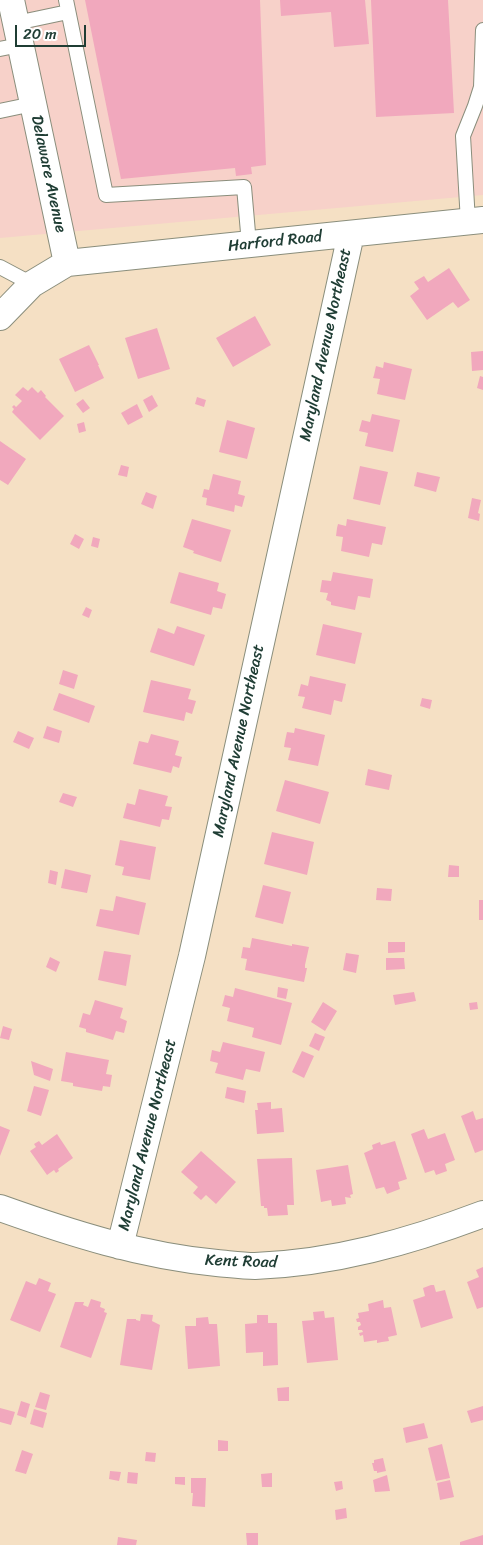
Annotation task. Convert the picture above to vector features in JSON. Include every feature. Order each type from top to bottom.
[{"type":"street","name":"Delaware Avenue","points":[[12,29],[33,104],[66,263]]},
{"type":"street","name":"Harford Road","points":[[66,263],[476,221]]},
{"type":"street","name":"Maryland Avenue Northeast","points":[[120,1246],[194,946],[351,234]]},
{"type":"street","points":[[0,317],[32,284],[66,263]]},
{"type":"street","name":"Kent Road","points":[[0,1208],[41,1223],[120,1246],[186,1260],[253,1266],[313,1262],[348,1255],[406,1241],[483,1214]]},
{"type":"lane","points":[[12,29],[67,6],[106,195],[244,187],[250,244]]},
{"type":"lane","points":[[476,221],[463,136],[475,106],[480,87],[483,30]]},
{"type":"lane","points":[[0,111],[33,104]]},
{"type":"lane","points":[[0,267],[32,284]]},
{"type":"shaded area","points":[[0,0],[483,0],[483,195],[0,238]]},
{"type":"building","points":[[85,0],[260,0],[266,165],[251,167],[252,174],[236,176],[235,168],[121,179]]},
{"type":"building","points":[[280,0],[365,0],[369,44],[334,47],[331,12],[281,16]]},
{"type":"building","points":[[371,0],[448,0],[454,113],[376,117]]},
{"type":"building","points":[[449,268],[470,300],[458,308],[453,302],[427,320],[410,296],[419,289],[414,282],[424,276],[428,282]]},
{"type":"building","points":[[255,316],[271,345],[233,367],[216,338]]},
{"type":"building","points":[[157,328],[170,369],[138,379],[125,338]]},
{"type":"building","points":[[89,345],[104,378],[75,392],[59,359]]},
{"type":"building","points":[[483,351],[483,370],[472,371],[471,352]]},
{"type":"building","points":[[384,362],[412,369],[405,400],[377,394],[380,379],[373,378],[376,366],[383,368]]},
{"type":"building","points":[[480,376],[483,377],[483,390],[477,388]]},
{"type":"building","points":[[23,387],[28,391],[32,387],[38,393],[41,390],[45,397],[64,416],[40,440],[12,412],[14,409],[12,407],[14,405],[16,407],[22,401],[15,395]]},
{"type":"building","points":[[152,395],[158,406],[149,412],[143,400]]},
{"type":"building","points":[[197,397],[206,400],[204,407],[195,404]]},
{"type":"building","points":[[83,399],[90,408],[83,413],[76,404]]},
{"type":"building","points":[[137,404],[143,417],[128,425],[121,413]]},
{"type":"building","points":[[372,414],[400,420],[393,452],[365,446],[368,433],[359,431],[362,420],[370,422]]},
{"type":"building","points":[[227,420],[255,428],[247,459],[219,452]]},
{"type":"building","points":[[84,422],[86,431],[79,433],[77,424]]},
{"type":"building","points":[[0,441],[26,459],[8,485],[0,480]]},
{"type":"building","points":[[121,465],[129,467],[127,477],[118,475]]},
{"type":"building","points":[[360,466],[388,472],[380,505],[353,499]]},
{"type":"building","points":[[417,472],[440,477],[436,492],[414,486]]},
{"type":"building","points":[[213,474],[241,481],[238,494],[245,496],[242,507],[235,505],[234,512],[206,505],[207,498],[202,497],[204,489],[209,490]]},
{"type":"building","points":[[146,492],[157,496],[153,509],[141,504]]},
{"type":"building","points":[[472,498],[481,500],[478,513],[480,514],[479,521],[468,518]]},
{"type":"building","points":[[192,519],[231,530],[221,562],[193,553],[194,551],[183,547]]},
{"type":"building","points":[[347,519],[386,527],[382,545],[372,543],[369,557],[341,551],[343,537],[336,536],[337,528],[338,524],[346,526]]},
{"type":"building","points":[[75,534],[84,539],[79,549],[70,544]]},
{"type":"building","points":[[93,537],[100,539],[98,548],[91,546]]},
{"type":"building","points":[[179,572],[219,583],[217,591],[226,594],[222,609],[213,607],[211,615],[170,603]]},
{"type":"building","points":[[333,572],[373,579],[370,598],[358,596],[355,610],[331,605],[331,602],[326,600],[328,593],[320,592],[322,580],[331,581]]},
{"type":"building","points":[[86,607],[92,610],[89,618],[82,615]]},
{"type":"building","points":[[323,624],[362,633],[355,664],[316,655]]},
{"type":"building","points":[[177,626],[205,635],[194,666],[150,652],[158,628],[174,634]]},
{"type":"building","points":[[63,670],[78,675],[74,689],[59,684]]},
{"type":"building","points":[[310,676],[346,684],[342,702],[334,700],[331,715],[302,708],[305,697],[298,696],[301,684],[308,686]]},
{"type":"building","points":[[151,680],[191,689],[188,699],[196,701],[192,714],[186,712],[184,721],[143,712]]},
{"type":"building","points":[[59,693],[95,706],[89,723],[53,710]]},
{"type":"building","points":[[422,698],[432,700],[430,709],[420,706]]},
{"type":"building","points":[[47,726],[62,731],[59,743],[43,738]]},
{"type":"building","points":[[295,728],[325,735],[318,766],[288,760],[291,748],[284,747],[285,741],[287,732],[294,733]]},
{"type":"building","points":[[18,731],[34,738],[29,749],[13,742]]},
{"type":"building","points":[[151,734],[179,741],[175,755],[182,757],[179,768],[173,766],[171,773],[133,764],[139,741],[148,743]]},
{"type":"building","points":[[368,769],[392,775],[389,790],[365,785]]},
{"type":"building","points":[[285,780],[329,792],[320,824],[276,811]]},
{"type":"building","points":[[139,789],[168,796],[165,806],[172,807],[169,820],[162,819],[160,827],[123,818],[127,803],[135,805]]},
{"type":"building","points":[[63,793],[77,797],[73,807],[59,802]]},
{"type":"building","points":[[272,832],[314,842],[307,875],[264,864]]},
{"type":"building","points":[[120,840],[156,847],[150,880],[122,875],[124,867],[115,865]]},
{"type":"building","points":[[449,865],[459,866],[459,877],[448,877]]},
{"type":"building","points":[[65,869],[91,875],[87,893],[61,888]]},
{"type":"building","points":[[50,870],[58,872],[56,885],[48,883]]},
{"type":"building","points":[[263,885],[291,892],[283,924],[255,917]]},
{"type":"building","points":[[377,888],[392,889],[391,901],[376,900]]},
{"type":"building","points":[[116,896],[146,903],[139,935],[96,926],[100,909],[113,911]]},
{"type":"building","points":[[479,900],[483,900],[483,920],[479,920]]},
{"type":"building","points":[[252,938],[292,946],[292,944],[309,947],[304,982],[245,970],[247,959],[241,958],[243,947],[250,948]]},
{"type":"building","points":[[388,942],[405,942],[405,952],[388,953]]},
{"type":"building","points":[[104,951],[131,955],[126,986],[98,980]]},
{"type":"building","points":[[346,953],[359,955],[356,973],[343,970]]},
{"type":"building","points":[[50,957],[60,962],[56,972],[46,967]]},
{"type":"building","points":[[386,958],[404,958],[405,969],[386,970]]},
{"type":"building","points":[[278,987],[288,989],[286,999],[277,997]]},
{"type":"building","points":[[235,988],[292,1003],[281,1045],[252,1037],[254,1028],[227,1021],[230,1008],[222,1006],[225,995],[233,997]]},
{"type":"building","points":[[414,992],[416,1001],[395,1005],[393,995]]},
{"type":"building","points":[[95,1000],[123,1008],[120,1018],[127,1021],[124,1033],[116,1031],[113,1040],[86,1032],[86,1029],[79,1027],[83,1013],[90,1015]]},
{"type":"building","points":[[323,1002],[337,1011],[325,1031],[311,1022]]},
{"type":"building","points":[[477,1002],[478,1009],[470,1010],[469,1003]]},
{"type":"building","points":[[3,1026],[12,1029],[9,1040],[0,1038]]},
{"type":"building","points":[[315,1033],[325,1037],[319,1051],[309,1046]]},
{"type":"building","points":[[223,1042],[265,1052],[260,1072],[246,1069],[243,1080],[215,1073],[218,1063],[210,1061],[212,1050],[220,1052]]},
{"type":"building","points":[[302,1051],[314,1056],[304,1078],[292,1072]]},
{"type":"building","points":[[66,1052],[109,1060],[106,1074],[112,1075],[110,1087],[103,1086],[102,1091],[73,1086],[73,1083],[61,1081]]},
{"type":"building","points":[[31,1061],[53,1069],[50,1081],[34,1075]]},
{"type":"building","points":[[34,1086],[49,1090],[41,1116],[27,1111]]},
{"type":"building","points":[[227,1087],[246,1091],[244,1103],[225,1098]]},
{"type":"building","points":[[271,1102],[271,1109],[282,1108],[284,1132],[257,1134],[255,1110],[258,1110],[257,1103]]},
{"type":"building","points":[[473,1111],[476,1120],[483,1118],[483,1150],[475,1153],[461,1116]]},
{"type":"building","points":[[0,1126],[10,1130],[0,1156]]},
{"type":"building","points":[[424,1129],[428,1139],[445,1133],[455,1160],[445,1164],[447,1171],[436,1175],[434,1170],[425,1173],[411,1134]]},
{"type":"building","points":[[57,1134],[73,1158],[58,1169],[59,1171],[56,1173],[54,1170],[47,1175],[30,1151],[36,1147],[34,1144],[39,1141],[42,1145]]},
{"type":"building","points":[[395,1141],[407,1179],[398,1182],[400,1189],[387,1194],[384,1187],[376,1189],[364,1153],[373,1149],[372,1145],[380,1142],[381,1145]]},
{"type":"building","points":[[201,1151],[236,1182],[216,1204],[206,1195],[201,1200],[193,1193],[198,1187],[181,1172]]},
{"type":"building","points":[[292,1158],[294,1205],[287,1205],[288,1215],[268,1216],[267,1208],[261,1206],[257,1159]]},
{"type":"building","points":[[348,1165],[353,1194],[350,1195],[351,1198],[345,1197],[346,1204],[332,1206],[331,1200],[321,1202],[316,1170]]},
{"type":"building","points":[[483,1267],[483,1307],[477,1309],[467,1282],[479,1277],[476,1270]]},
{"type":"building","points":[[39,1278],[51,1283],[48,1291],[56,1294],[40,1332],[10,1320],[26,1281],[36,1285]]},
{"type":"building","points":[[434,1285],[436,1292],[445,1290],[453,1318],[421,1328],[413,1300],[425,1296],[423,1288]]},
{"type":"building","points":[[91,1299],[101,1302],[100,1307],[105,1309],[104,1312],[107,1313],[91,1358],[60,1347],[75,1302],[84,1302],[83,1305],[88,1307]]},
{"type":"building","points":[[383,1300],[384,1308],[391,1307],[397,1335],[388,1337],[389,1341],[377,1343],[377,1340],[364,1342],[363,1335],[360,1336],[359,1333],[363,1332],[362,1330],[358,1330],[358,1327],[361,1325],[356,1319],[359,1318],[358,1313],[369,1311],[368,1304]]},
{"type":"building","points":[[324,1311],[325,1318],[334,1317],[338,1360],[307,1363],[302,1321],[314,1320],[313,1312]]},
{"type":"building","points":[[141,1314],[153,1315],[152,1321],[160,1325],[152,1370],[120,1365],[127,1319],[140,1321]]},
{"type":"building","points":[[257,1315],[268,1315],[268,1323],[277,1323],[278,1365],[263,1366],[263,1352],[246,1353],[245,1324],[257,1323]]},
{"type":"building","points":[[208,1317],[209,1324],[217,1324],[220,1366],[188,1369],[185,1326],[196,1326],[196,1318]]},
{"type":"building","points":[[289,1387],[289,1401],[278,1401],[277,1388]]},
{"type":"building","points":[[40,1392],[50,1395],[46,1410],[35,1407]]},
{"type":"building","points":[[21,1401],[30,1404],[26,1418],[17,1415]]},
{"type":"building","points":[[483,1406],[483,1420],[471,1423],[467,1411]]},
{"type":"building","points":[[0,1408],[15,1412],[11,1425],[0,1422]]},
{"type":"building","points":[[34,1409],[47,1413],[43,1428],[30,1424]]},
{"type":"building","points":[[424,1423],[428,1438],[406,1443],[403,1428]]},
{"type":"building","points":[[218,1440],[228,1441],[228,1451],[218,1451]]},
{"type":"building","points":[[442,1444],[450,1478],[436,1481],[428,1448]]},
{"type":"building","points":[[22,1450],[33,1454],[26,1474],[15,1471]]},
{"type":"building","points":[[146,1452],[156,1453],[155,1462],[145,1461]]},
{"type":"building","points":[[383,1458],[386,1471],[377,1473],[377,1471],[374,1471],[372,1463],[374,1463],[374,1460]]},
{"type":"building","points":[[110,1471],[121,1472],[119,1481],[109,1479]]},
{"type":"building","points":[[128,1472],[138,1473],[137,1484],[127,1483]]},
{"type":"building","points":[[272,1473],[272,1487],[262,1487],[261,1474]]},
{"type":"building","points":[[387,1475],[390,1491],[375,1492],[373,1480]]},
{"type":"building","points":[[175,1477],[185,1477],[185,1485],[175,1484]]},
{"type":"building","points":[[191,1478],[206,1478],[205,1507],[192,1506]]},
{"type":"building","points":[[450,1480],[454,1497],[440,1500],[437,1483]]},
{"type":"building","points":[[342,1481],[343,1489],[336,1491],[334,1482]]},
{"type":"building","points":[[346,1508],[347,1518],[336,1520],[335,1510]]},
{"type":"building","points":[[246,1533],[258,1533],[258,1545],[247,1545]]},
{"type":"building","points":[[483,1535],[483,1545],[460,1545],[460,1542]]},
{"type":"building","points":[[118,1537],[137,1540],[136,1545],[117,1545]]}]
